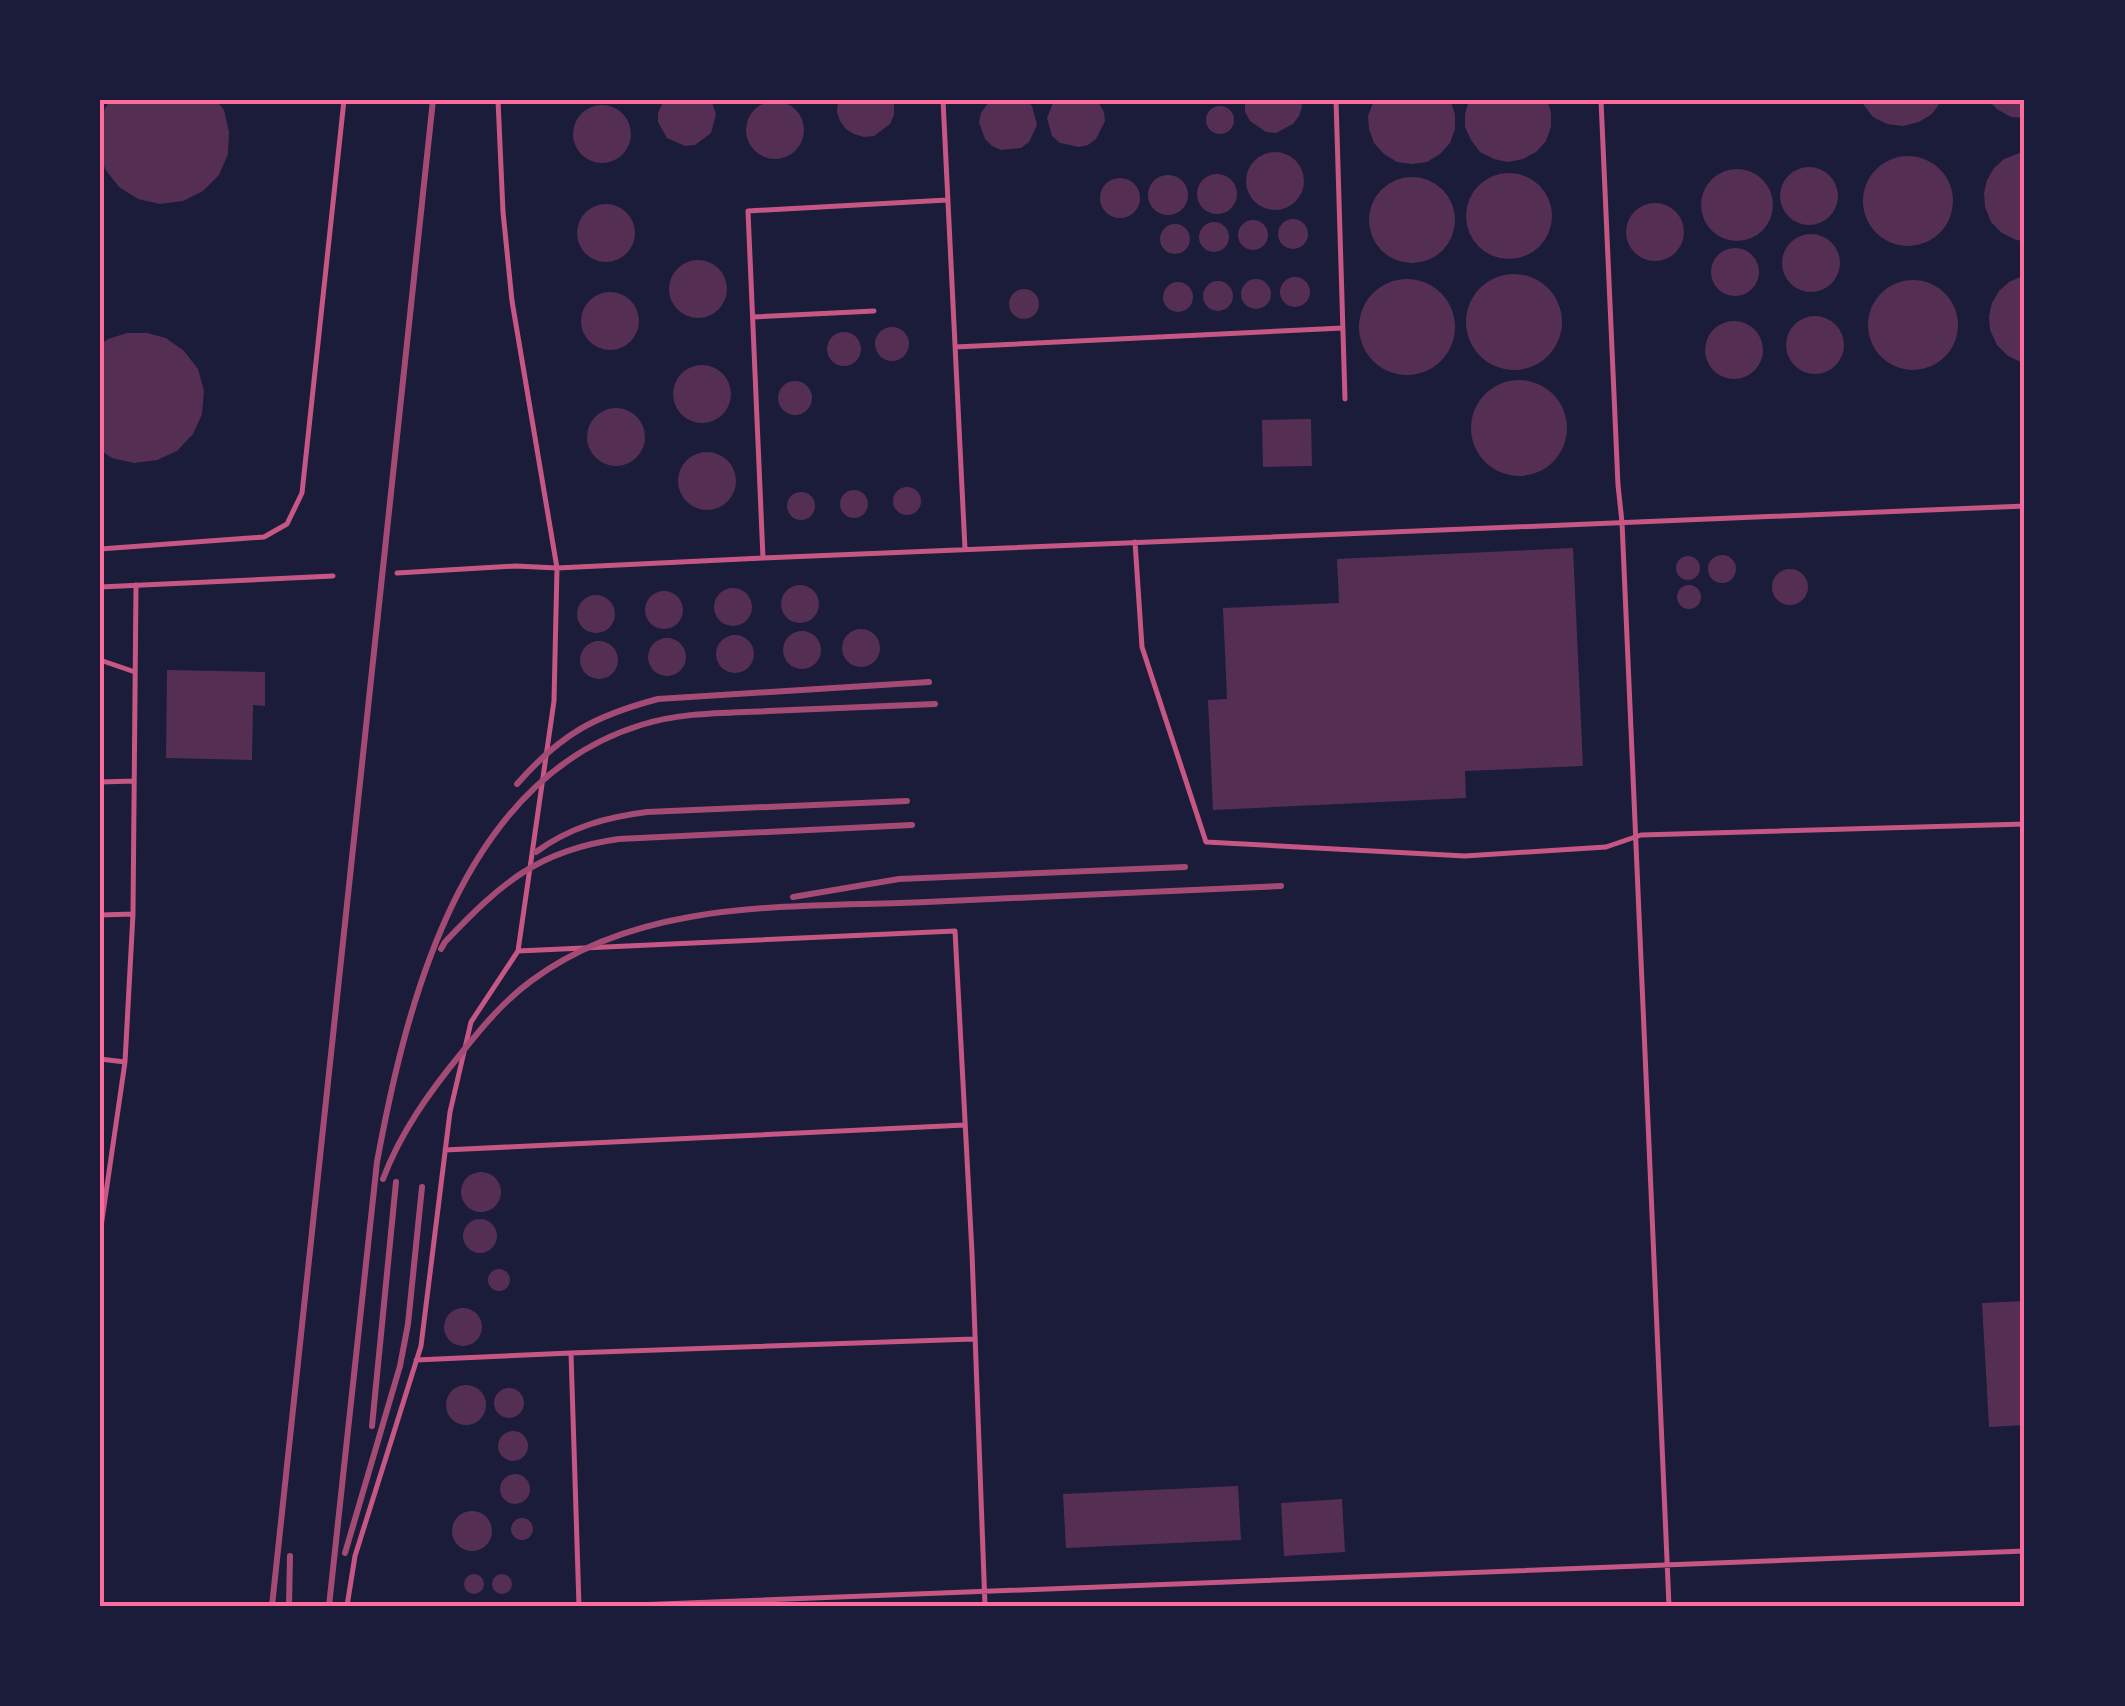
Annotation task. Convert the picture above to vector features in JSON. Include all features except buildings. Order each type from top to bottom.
[{"type":"lane","points":[[100,549],[264,537],[287,524],[302,492],[344,100]]},
{"type":"lane","points":[[347,1606],[356,1556],[420,1346],[450,1112],[471,1022],[518,951],[554,701],[557,568],[512,301],[498,100]]},
{"type":"lane","points":[[943,100],[966,550]]},
{"type":"lane","points":[[1336,100],[1345,399]]},
{"type":"lane","points":[[1601,100],[1669,1606]]},
{"type":"lane","points":[[763,558],[748,211],[947,200]]},
{"type":"lane","points":[[753,317],[874,311]]},
{"type":"lane","points":[[955,347],[1343,328]]},
{"type":"lane","points":[[397,573],[2025,506]]},
{"type":"lane","points":[[1135,542],[1142,647],[1206,842],[1465,856],[1606,847],[1636,837],[2025,824]]},
{"type":"lane","points":[[100,587],[333,576]]},
{"type":"lane","points":[[100,1234],[125,1062],[133,914],[136,586]]},
{"type":"lane","points":[[100,660],[136,672]]},
{"type":"lane","points":[[100,782],[134,781]]},
{"type":"lane","points":[[100,915],[133,914]]},
{"type":"lane","points":[[518,951],[955,931],[985,1606]]},
{"type":"lane","points":[[100,1059],[125,1062]]},
{"type":"lane","points":[[445,1150],[965,1125]]},
{"type":"lane","points":[[416,1360],[975,1339]]},
{"type":"lane","points":[[572,1353],[579,1606]]},
{"type":"lane","points":[[609,1606],[2025,1552]]},
{"type":"railway","points":[[272,1606],[433,100]]},
{"type":"railway","points":[[517,784],[549,752],[580,729],[615,712],[658,699],[929,682]]},
{"type":"railway","points":[[329,1606],[377,1162],[390,1099],[427,967],[453,903],[487,845],[528,794],[579,753],[641,725],[704,714],[935,704]]},
{"type":"railway","points":[[536,852],[589,825],[647,812],[907,801]]},
{"type":"railway","points":[[441,949],[484,903],[522,873],[591,844],[619,839],[912,825]]},
{"type":"railway","points":[[793,897],[899,879],[1185,867]]},
{"type":"railway","points":[[383,1179],[428,1096],[503,1005],[531,981],[575,954],[621,934],[670,921],[773,907],[1281,886]]},
{"type":"railway","points":[[372,1426],[396,1182]]},
{"type":"railway","points":[[345,1553],[400,1366],[422,1187]]},
{"type":"railway","points":[[289,1606],[290,1556]]}]
